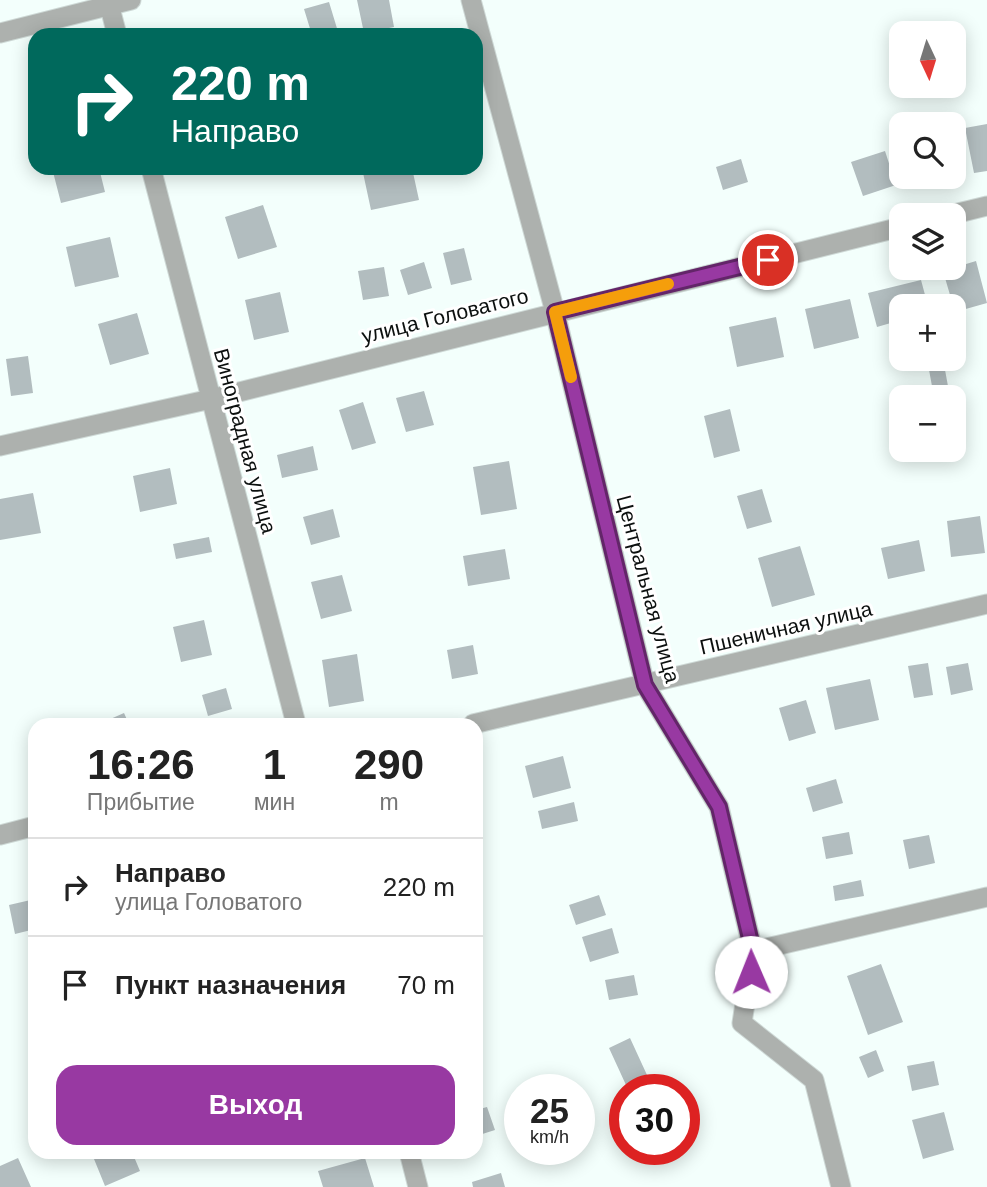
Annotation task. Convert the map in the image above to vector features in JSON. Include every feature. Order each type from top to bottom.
[{"type":"street","points":[[0,33],[108,3],[131,0]]},
{"type":"street","name":"Центральная улица","points":[[471,0],[479,28]]},
{"type":"street","points":[[108,3],[115,28]]},
{"type":"street","name":"Центральная улица","points":[[483,45],[555,312],[645,685],[719,807],[753,951],[742,1023],[814,1080],[841,1187]]},
{"type":"street","name":"Виноградная улица","points":[[153,175],[294,718]]},
{"type":"street","points":[[966,211],[987,206]]},
{"type":"street","name":"улица Головатого","points":[[0,446],[211,399],[889,230]]},
{"type":"street","name":"Пшеничная улица","points":[[483,722],[987,604]]},
{"type":"street","points":[[0,835],[28,828]]},
{"type":"street","points":[[753,951],[987,897]]},
{"type":"street","points":[[411,1159],[418,1187]]},
{"type":"building","points":[[357,0],[389,0],[394,27],[363,28]]},
{"type":"building","points":[[329,2],[337,28],[310,28],[304,9]]},
{"type":"building","points":[[987,124],[987,171],[974,173],[966,128]]},
{"type":"building","points":[[885,151],[889,163],[889,187],[863,196],[851,162]]},
{"type":"building","points":[[741,159],[748,182],[723,190],[716,167]]},
{"type":"building","points":[[54,175],[101,175],[105,192],[61,203]]},
{"type":"building","points":[[364,175],[414,175],[419,200],[371,210]]},
{"type":"building","points":[[263,205],[277,247],[238,259],[225,217]]},
{"type":"building","points":[[110,237],[119,277],[75,287],[66,247]]},
{"type":"building","points":[[464,248],[472,280],[451,285],[443,253]]},
{"type":"building","points":[[976,261],[987,303],[966,309],[966,294],[950,294],[946,280],[966,280],[966,264]]},
{"type":"building","points":[[424,262],[432,288],[408,295],[400,270]]},
{"type":"building","points":[[384,267],[389,296],[363,300],[358,271]]},
{"type":"building","points":[[921,280],[925,294],[889,294],[889,324],[877,327],[868,293]]},
{"type":"building","points":[[280,292],[289,332],[254,340],[245,300]]},
{"type":"building","points":[[850,299],[859,338],[814,349],[805,309]]},
{"type":"building","points":[[137,313],[149,354],[110,365],[98,324]]},
{"type":"building","points":[[776,317],[784,357],[737,367],[729,327]]},
{"type":"building","points":[[28,356],[33,393],[11,396],[6,359]]},
{"type":"building","points":[[929,371],[945,371],[948,385],[932,385]]},
{"type":"building","points":[[424,391],[434,425],[406,432],[396,398]]},
{"type":"building","points":[[363,402],[376,443],[352,450],[339,410]]},
{"type":"building","points":[[730,409],[740,451],[714,458],[704,416]]},
{"type":"building","points":[[313,446],[318,470],[282,478],[277,455]]},
{"type":"building","points":[[509,461],[517,509],[481,515],[473,467]]},
{"type":"building","points":[[170,468],[177,504],[140,512],[133,476]]},
{"type":"building","points":[[762,489],[772,522],[747,529],[737,496]]},
{"type":"building","points":[[33,493],[41,533],[0,540],[0,499]]},
{"type":"building","points":[[333,509],[340,537],[311,545],[303,517]]},
{"type":"building","points":[[980,516],[985,553],[951,557],[947,521]]},
{"type":"building","points":[[209,537],[212,552],[176,559],[173,544]]},
{"type":"building","points":[[919,540],[925,571],[888,579],[881,548]]},
{"type":"building","points":[[800,546],[815,595],[772,607],[758,558]]},
{"type":"building","points":[[505,549],[510,579],[468,586],[463,556]]},
{"type":"building","points":[[342,575],[352,611],[321,619],[311,582]]},
{"type":"building","points":[[204,620],[212,655],[181,662],[173,627]]},
{"type":"building","points":[[473,645],[478,674],[452,679],[447,650]]},
{"type":"building","points":[[357,654],[364,701],[329,707],[322,660]]},
{"type":"building","points":[[928,663],[933,695],[914,698],[908,666]]},
{"type":"building","points":[[968,663],[973,690],[951,695],[946,667]]},
{"type":"building","points":[[870,679],[879,720],[835,730],[826,688]]},
{"type":"building","points":[[226,688],[232,709],[208,716],[202,695]]},
{"type":"building","points":[[806,700],[816,733],[789,741],[779,708]]},
{"type":"building","points":[[124,713],[126,718],[113,718]]},
{"type":"building","points":[[563,756],[571,788],[533,798],[525,766]]},
{"type":"building","points":[[836,779],[843,803],[813,812],[806,788]]},
{"type":"building","points":[[574,802],[578,821],[542,829],[538,811]]},
{"type":"building","points":[[849,832],[853,854],[826,859],[822,837]]},
{"type":"building","points":[[929,835],[935,863],[909,869],[903,840]]},
{"type":"building","points":[[861,880],[864,896],[835,901],[833,886]]},
{"type":"building","points":[[599,895],[606,915],[576,925],[569,905]]},
{"type":"building","points":[[28,901],[28,931],[15,934],[9,905]]},
{"type":"building","points":[[612,928],[619,953],[590,962],[582,937]]},
{"type":"building","points":[[881,964],[903,1022],[868,1035],[847,976]]},
{"type":"building","points":[[634,975],[638,995],[609,1000],[605,980]]},
{"type":"building","points":[[630,1038],[647,1074],[621,1074],[609,1048]]},
{"type":"building","points":[[876,1050],[884,1071],[868,1078],[859,1057]]},
{"type":"building","points":[[934,1061],[939,1085],[912,1091],[907,1066]]},
{"type":"building","points":[[487,1107],[495,1130],[483,1134],[483,1108]]},
{"type":"building","points":[[944,1112],[954,1150],[923,1159],[912,1120]]},
{"type":"building","points":[[18,1158],[31,1187],[0,1187],[0,1166]]},
{"type":"building","points":[[94,1159],[135,1159],[140,1171],[105,1186]]},
{"type":"building","points":[[365,1159],[374,1187],[323,1187],[318,1171]]},
{"type":"building","points":[[501,1173],[505,1187],[473,1187],[472,1182]]},
{"type":"slow traffic","points":[[571,377],[555,312],[668,284]]},
{"type":"route","points":[[751,972],[753,951],[719,807],[645,685],[555,312],[768,260]]}]
